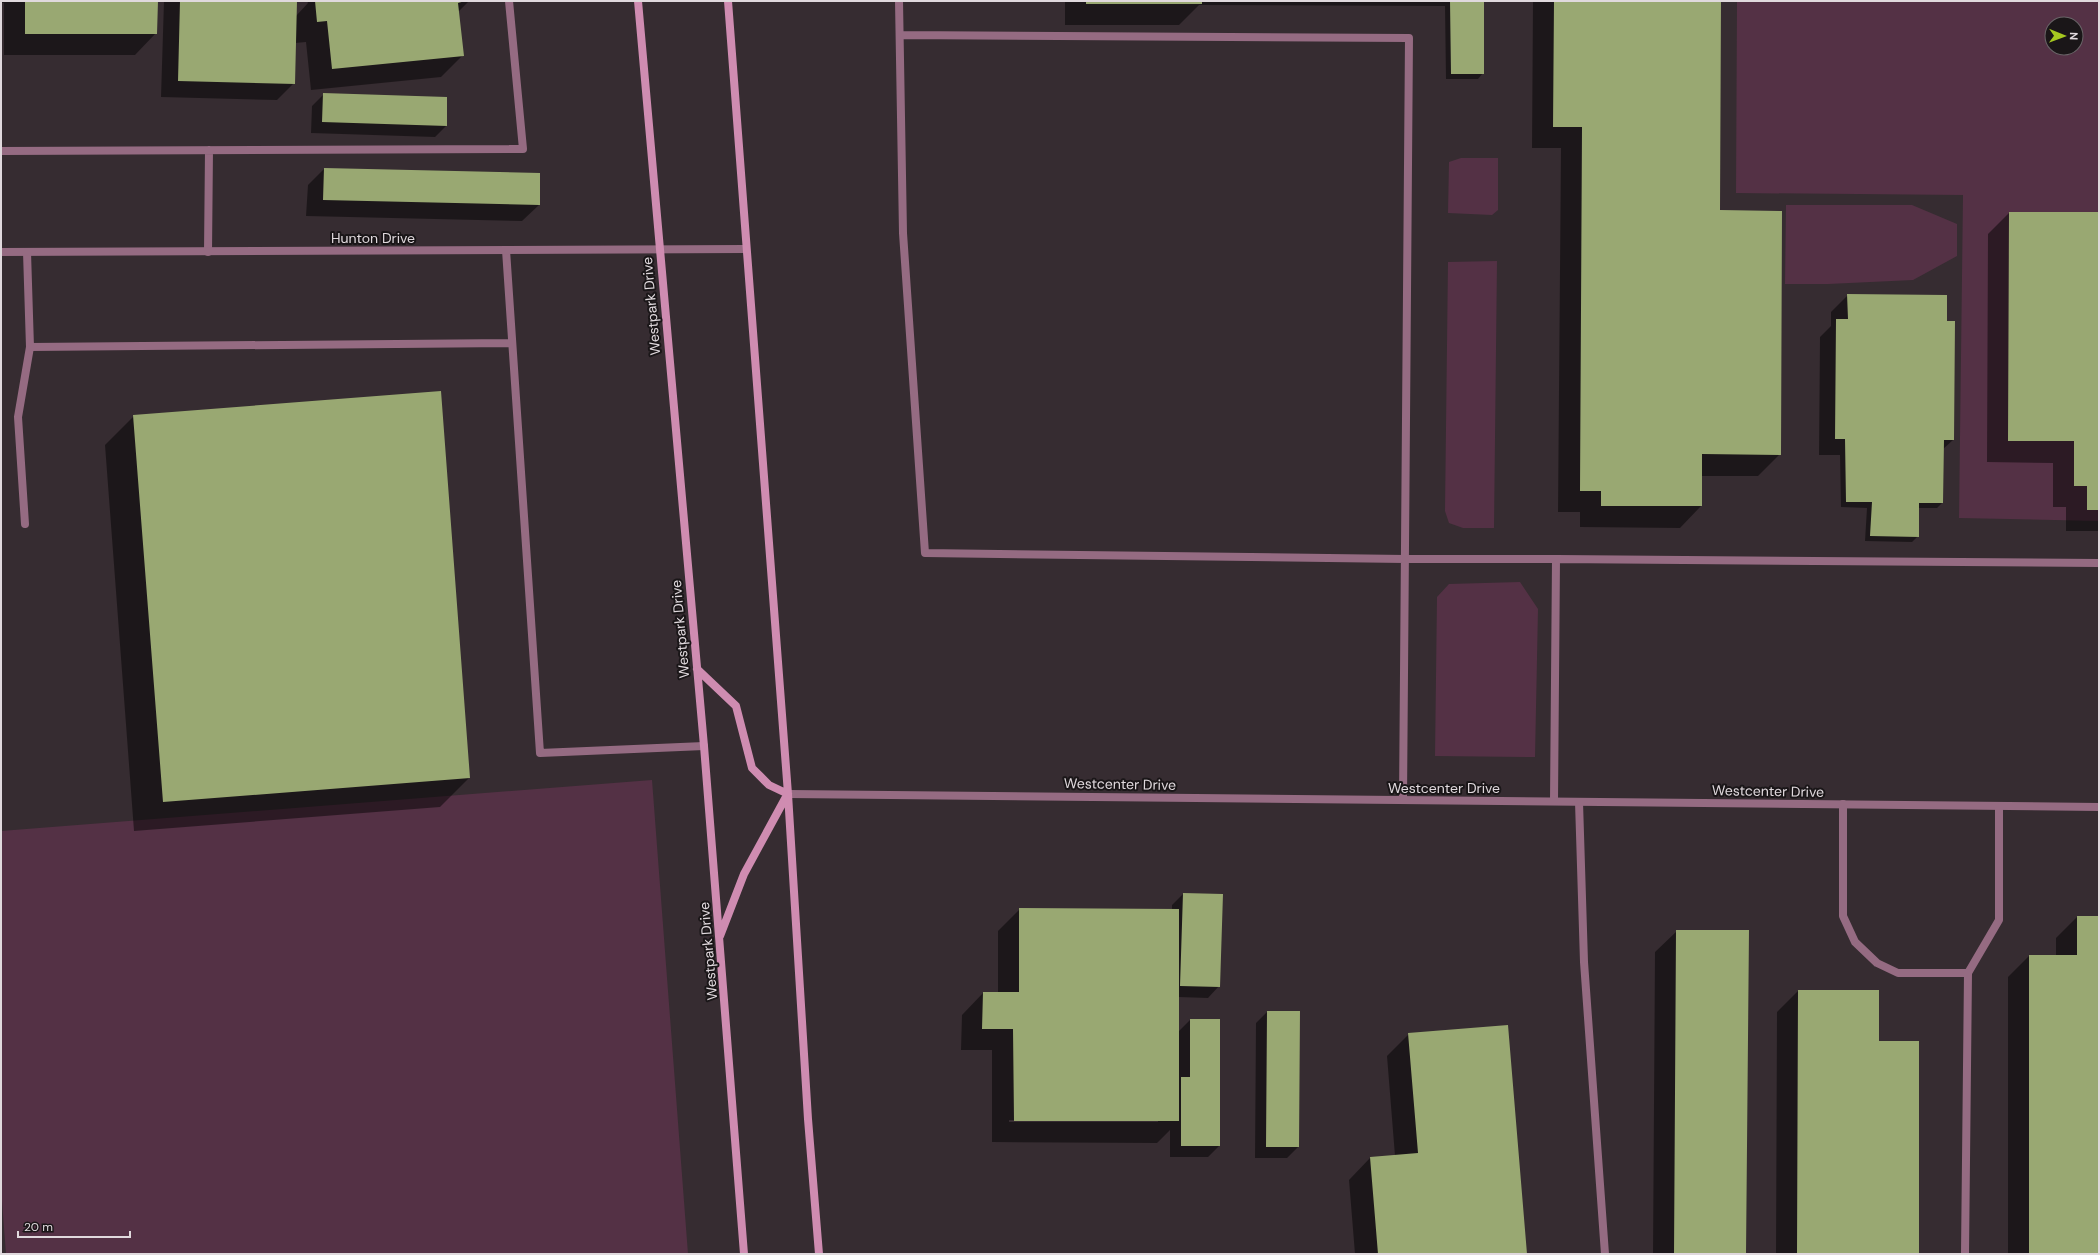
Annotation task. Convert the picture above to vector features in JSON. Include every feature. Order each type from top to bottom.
[{"type":"main road","name":"Westpark Drive","points":[[638,1],[704,746],[744,1254]]},
{"type":"main road","points":[[728,1],[745,249],[788,794],[808,1119],[819,1254]]},
{"type":"main road","points":[[697,669],[736,706],[752,768],[769,786],[788,794]]},
{"type":"main road","points":[[720,939],[744,874],[788,794]]},
{"type":"street","points":[[1,151],[524,149],[509,1]]},
{"type":"street","points":[[899,1],[902,233],[925,553],[1404,559],[2099,564]]},
{"type":"street","points":[[900,35],[1409,38],[1403,800]]},
{"type":"street","points":[[208,252],[209,150]]},
{"type":"street","name":"Hunton Drive","points":[[1,252],[745,249]]},
{"type":"street","points":[[506,250],[540,753],[704,746]]},
{"type":"street","points":[[25,524],[18,417],[30,347],[27,252]]},
{"type":"street","points":[[30,347],[512,343]]},
{"type":"street","points":[[1554,801],[1556,559]]},
{"type":"street","name":"Westcenter Drive","points":[[788,794],[2099,807]]},
{"type":"street","points":[[1579,802],[1584,962],[1605,1254]]},
{"type":"street","points":[[1843,804],[1843,916],[1855,942],[1877,963],[1898,973],[1968,973]]},
{"type":"street","points":[[1965,1254],[1968,973],[1999,920],[1999,806]]},
{"type":"shaded area","points":[[1737,1],[2099,1],[2099,521],[1959,518],[1963,195],[1736,193]]},
{"type":"shaded area","points":[[1461,158],[1498,158],[1498,210],[1492,215],[1448,213],[1449,162]]},
{"type":"shaded area","points":[[1786,205],[1912,205],[1957,224],[1957,256],[1913,280],[1828,284],[1785,284]]},
{"type":"shaded area","points":[[1497,261],[1494,528],[1463,528],[1449,523],[1445,511],[1448,262]]},
{"type":"shaded area","points":[[1520,582],[1538,609],[1535,757],[1435,756],[1437,597],[1449,584]]},
{"type":"shaded area","points":[[652,780],[688,1254],[6,1254],[1,1188],[1,831]]},
{"type":"building","points":[[25,1],[158,1],[157,34],[25,34]]},
{"type":"building","points":[[180,1],[297,1],[295,84],[178,81]]},
{"type":"building","points":[[315,1],[465,1],[458,3],[464,56],[332,69],[327,21],[317,22]]},
{"type":"building","points":[[1086,1],[1202,1],[1202,4],[1086,4]]},
{"type":"building","points":[[1450,1],[1484,1],[1484,74],[1451,74]]},
{"type":"building","points":[[1554,1],[1721,1],[1720,210],[1782,211],[1781,455],[1702,454],[1702,506],[1601,506],[1601,491],[1580,491],[1582,127],[1553,127]]},
{"type":"building","points":[[323,93],[447,97],[447,126],[322,122]]},
{"type":"building","points":[[324,168],[540,173],[540,205],[323,200]]},
{"type":"building","points":[[2009,212],[2099,212],[2099,510],[2087,510],[2087,486],[2074,486],[2074,441],[2008,441]]},
{"type":"building","points":[[1847,294],[1947,295],[1947,321],[1955,321],[1954,440],[1944,440],[1943,503],[1919,503],[1919,537],[1870,536],[1872,502],[1846,502],[1845,439],[1835,439],[1836,319],[1848,319]]},
{"type":"building","points":[[441,391],[470,778],[163,802],[133,415]]},
{"type":"building","points":[[1183,893],[1223,894],[1220,987],[1180,986]]},
{"type":"building","points":[[1019,908],[1179,909],[1179,1121],[1014,1121],[1013,1029],[982,1029],[983,992],[1019,992]]},
{"type":"building","points":[[2077,916],[2099,916],[2099,1254],[2029,1254],[2029,955],[2077,955]]},
{"type":"building","points":[[1676,930],[1749,930],[1746,1254],[1674,1254]]},
{"type":"building","points":[[1798,990],[1879,990],[1879,1041],[1919,1041],[1919,1254],[1797,1254]]},
{"type":"building","points":[[1267,1011],[1300,1011],[1299,1147],[1266,1147]]},
{"type":"building","points":[[1190,1019],[1220,1019],[1220,1146],[1181,1146],[1181,1077],[1190,1077]]},
{"type":"building","points":[[1508,1025],[1527,1254],[1378,1254],[1370,1157],[1418,1153],[1408,1033]]}]
